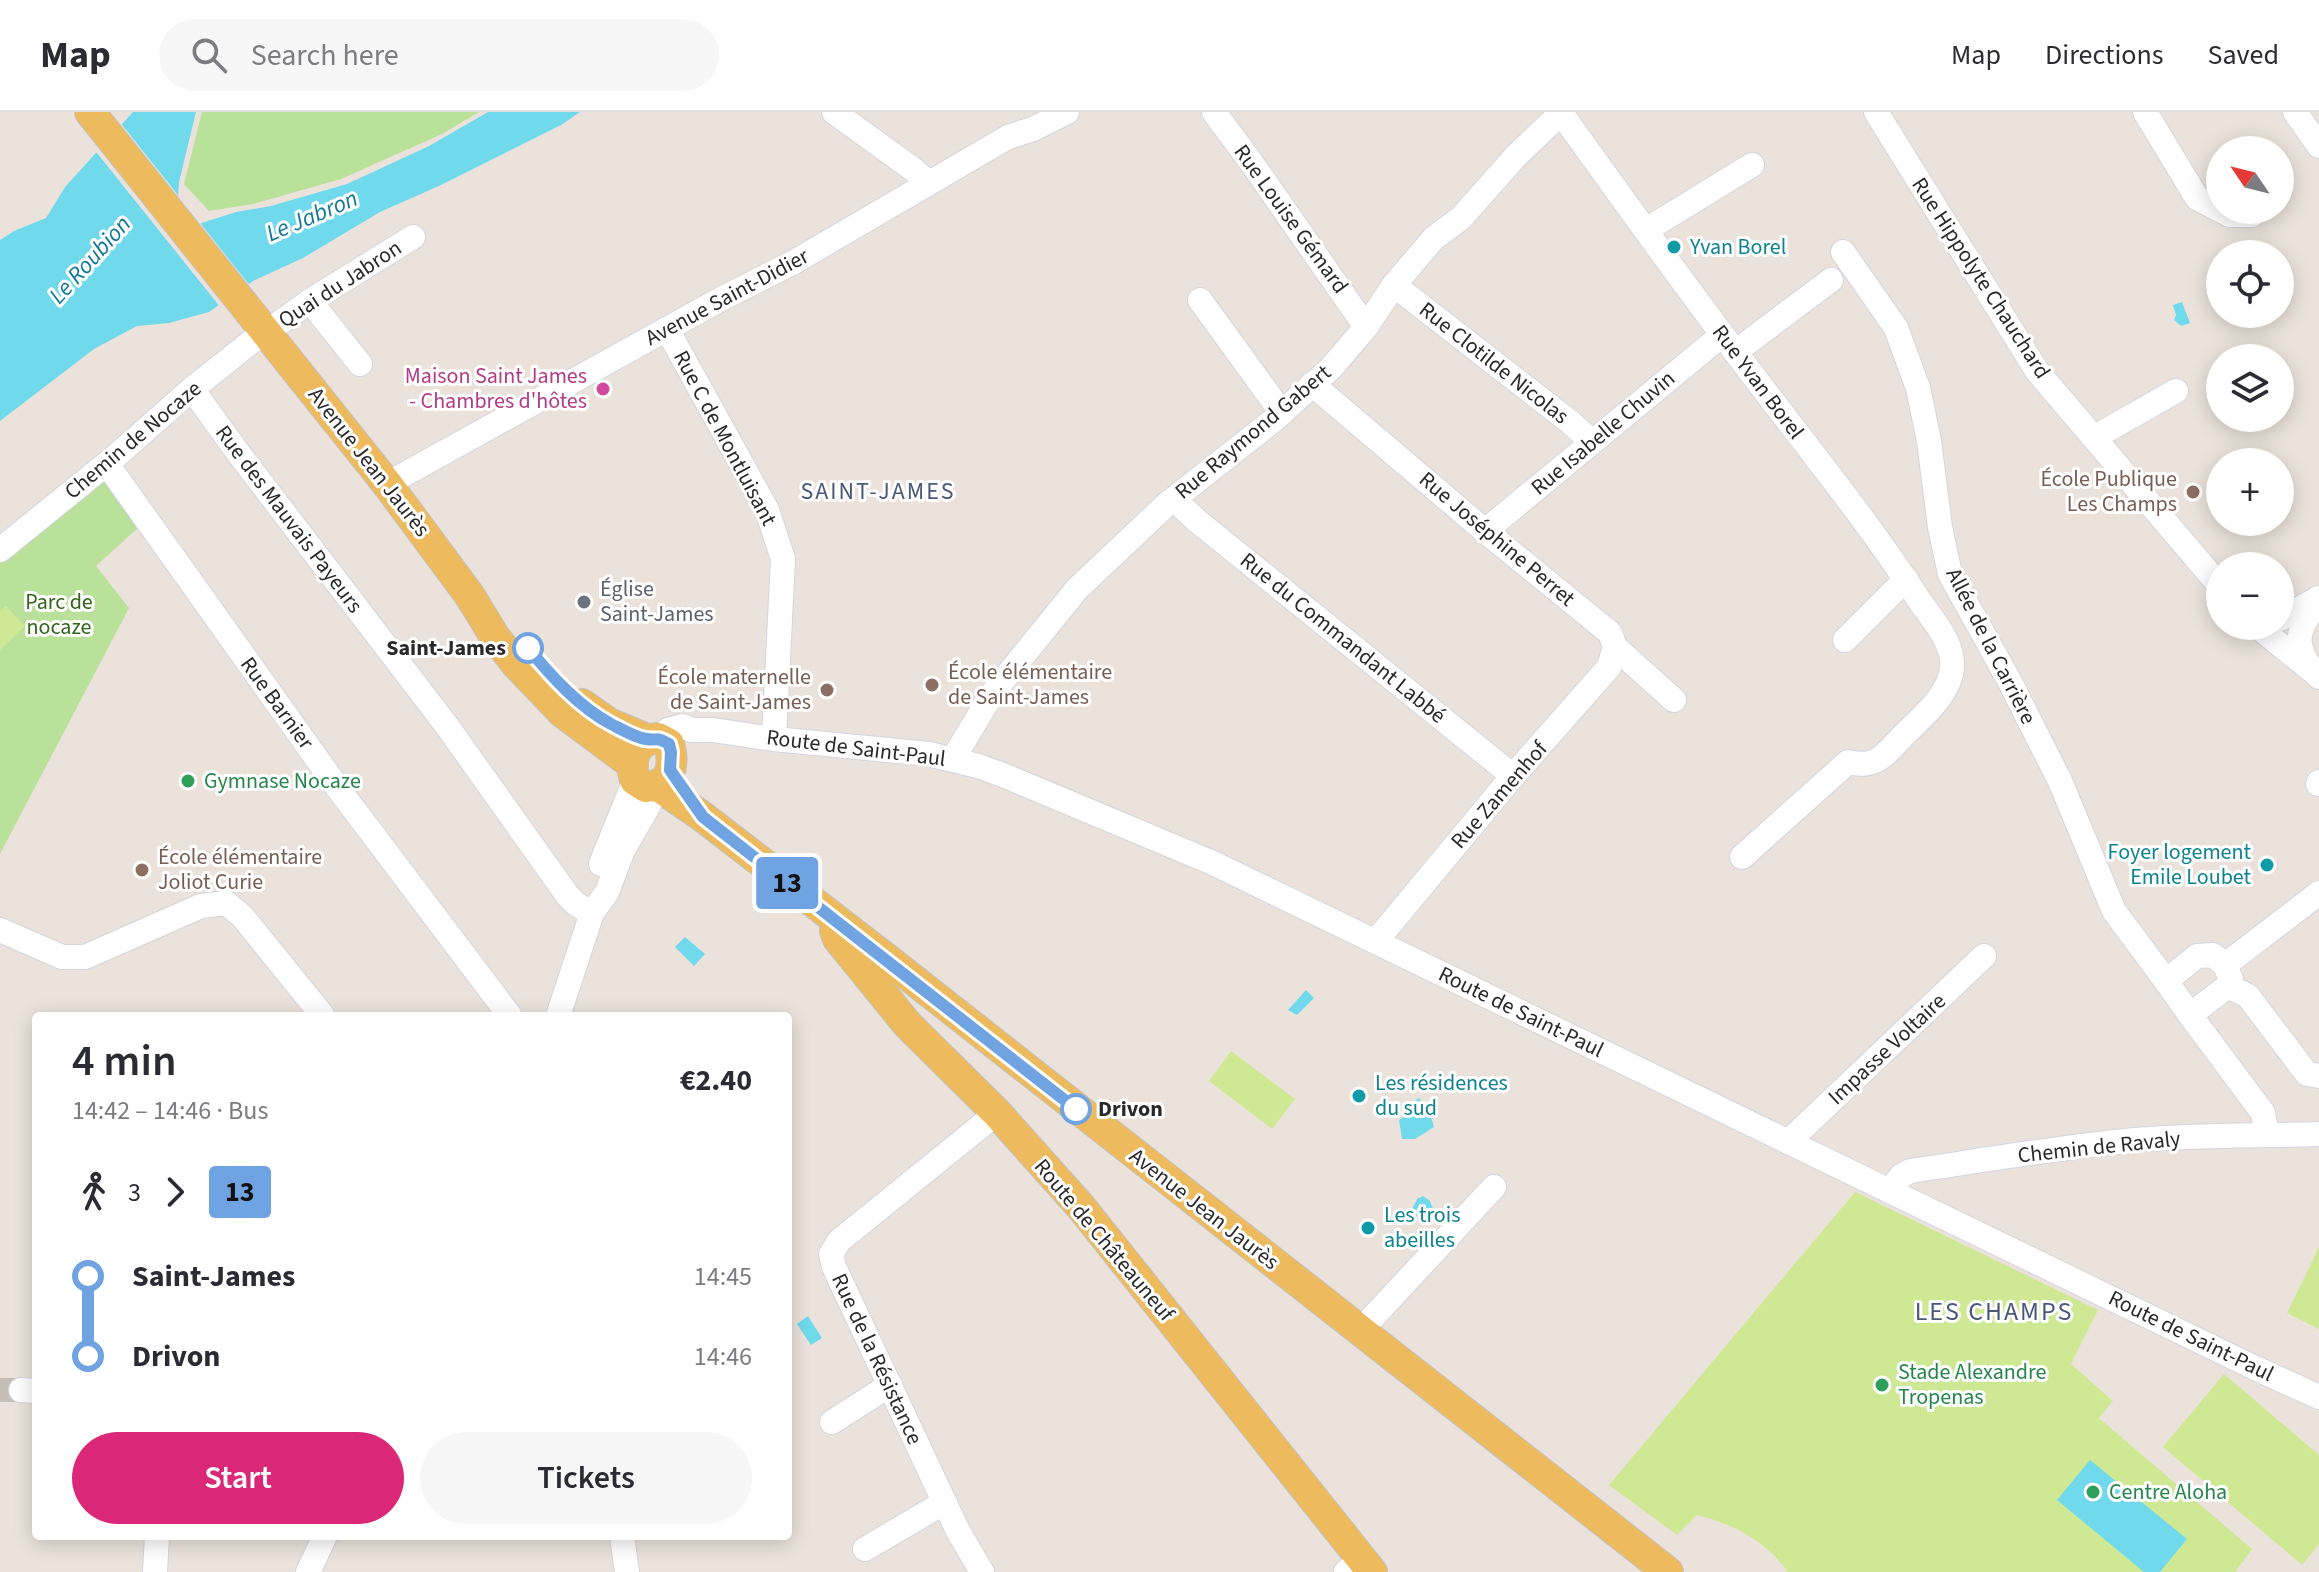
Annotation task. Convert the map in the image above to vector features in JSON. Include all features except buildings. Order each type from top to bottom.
[{"type":"main road","name":"Avenue Jean Jaurès","points":[[90,112],[387,484],[470,596],[506,623],[546,670],[581,703],[657,761],[703,817],[1668,1572]]},
{"type":"main road","name":"Route de Châteauneuf","points":[[830,916],[838,939],[908,1025],[997,1113],[1108,1241],[1360,1568]]},
{"type":"street","points":[[834,112],[914,170],[926,185]]},
{"type":"street","name":"Avenue Saint-Didier","points":[[387,484],[721,299],[794,262],[1008,137],[1067,112]]},
{"type":"street","name":"Rue Louise Gémard","points":[[1214,112],[1366,327]]},
{"type":"street","name":"Rue Raymond Gabert","points":[[953,759],[992,694],[1077,589],[1174,499],[1282,413],[1331,368],[1434,238],[1461,218],[1515,157],[1562,112]]},
{"type":"street","name":"Rue Yvan Borel","points":[[1562,112],[1729,344],[1906,579],[1948,643],[1952,660],[1951,677],[1917,723],[1875,763],[1860,765],[1848,762],[1742,857]]},
{"type":"street","name":"Rue Hippolyte Chauchard","points":[[1876,112],[2037,371],[2206,569]]},
{"type":"street","points":[[2145,112],[2197,198],[2206,203]]},
{"type":"street","points":[[2295,112],[2319,146]]},
{"type":"street","points":[[1646,230],[1752,165]]},
{"type":"street","name":"Quai du Jabron","points":[[260,323],[310,301],[413,237]]},
{"type":"street","name":"Allée de la Carrière","points":[[1843,252],[1896,328],[1918,388],[1950,574],[2060,781],[2114,911],[2263,1113],[2267,1135]]},
{"type":"street","name":"Rue Isabelle Chuvin","points":[[1485,531],[1592,442],[1729,344],[1831,280]]},
{"type":"street","name":"Rue Clotilde Nicolas","points":[[1394,285],[1592,442]]},
{"type":"street","points":[[1200,300],[1282,413]]},
{"type":"street","points":[[310,301],[360,364]]},
{"type":"street","name":"Chemin de Nocaze","points":[[0,550],[107,464],[192,389],[260,323]]},
{"type":"street","name":"Rue C de Montluisant","points":[[667,329],[767,510],[783,559],[774,739]]},
{"type":"street","name":"Rue Joséphine Perret","points":[[1312,384],[1610,633],[1615,647],[1674,700]]},
{"type":"street","name":"Rue des Mauvais Payeurs","points":[[192,389],[447,726],[568,896],[592,913]]},
{"type":"street","points":[[2095,437],[2176,391]]},
{"type":"street","name":"Rue Barnier","points":[[107,464],[337,787],[507,1012]]},
{"type":"street","name":"Rue du Commandant Labbé","points":[[1174,499],[1513,776]]},
{"type":"street","points":[[1845,640],[1906,579]]},
{"type":"street","points":[[2294,611],[2319,598]]},
{"type":"street","points":[[2317,675],[2303,655],[2299,636],[2319,598]]},
{"type":"street","points":[[2274,640],[2317,675]]},
{"type":"street","name":"Rue Zamenhof","points":[[1376,941],[1513,776],[1609,667],[1615,647]]},
{"type":"street","name":"Route de Saint-Paul","points":[[657,761],[713,730],[953,759],[1003,775],[1213,863],[2319,1397]]},
{"type":"street","points":[[559,1012],[592,913],[592,890],[623,804],[657,761]]},
{"type":"street","points":[[2190,1015],[2227,975],[2319,893]]},
{"type":"street","points":[[0,930],[62,957],[85,957],[201,906],[226,903],[242,916],[320,1012]]},
{"type":"street","points":[[2166,981],[2197,956],[2213,955],[2307,1074],[2319,1076]]},
{"type":"street","name":"Impasse Voltaire","points":[[1788,1142],[1984,956]]},
{"type":"street","name":"Rue de la Résistance","points":[[982,1572],[958,1531],[834,1267],[831,1254],[839,1241],[997,1113]]},
{"type":"street","name":"Chemin de Ravaly","points":[[1890,1191],[1901,1176],[1910,1171],[2135,1140],[2319,1134]]},
{"type":"street","points":[[1360,1331],[1494,1187]]},
{"type":"street","points":[[832,1422],[890,1385]]},
{"type":"street","points":[[865,1549],[945,1502]]},
{"type":"street","points":[[155,1572],[157,1540]]},
{"type":"street","points":[[308,1572],[318,1540]]},
{"type":"street","points":[[623,1540],[627,1572]]},
{"type":"green space","points":[[202,112],[479,112],[442,134],[341,179],[253,204],[209,211],[184,184]]},
{"type":"green space","name":"Parc de nocaze","points":[[102,473],[140,526],[96,566],[129,608],[0,854],[0,561]]},
{"type":"green space","points":[[6,606],[25,626],[0,650],[0,611]]},
{"type":"green space","points":[[1231,1051],[1295,1099],[1272,1129],[1209,1081]]},
{"type":"green space","name":"Stade Alexandre Tropenas","points":[[1855,1192],[2098,1310],[2071,1364],[2113,1401],[2099,1418],[2252,1549],[2235,1572],[1788,1572],[1770,1551],[1736,1529],[1697,1515],[1677,1535],[1609,1485]]},
{"type":"green space","points":[[2319,1247],[2319,1329],[2287,1313]]},
{"type":"green space","points":[[2224,1374],[2319,1455],[2319,1544],[2302,1565],[2163,1447]]},
{"type":"water","points":[[133,112],[196,112],[179,182],[177,215],[189,227],[347,184],[429,146],[488,112],[580,112],[561,125],[441,185],[380,212],[303,258],[253,281],[209,312],[169,323],[137,326],[94,349],[0,421],[0,240],[46,218],[65,187]]},
{"type":"water","points":[[2182,302],[2190,323],[2181,326],[2174,320],[2173,305]]},
{"type":"water","points":[[685,937],[705,954],[694,966],[675,947]]},
{"type":"water","points":[[1306,990],[1314,998],[1297,1015],[1288,1010]]},
{"type":"water","points":[[1419,1098],[1434,1127],[1415,1139],[1402,1139],[1399,1120],[1404,1117],[1405,1108]]},
{"type":"water","points":[[1423,1196],[1430,1201],[1433,1209],[1418,1216],[1411,1211],[1417,1199]]},
{"type":"water","points":[[808,1316],[822,1338],[811,1345],[797,1324]]},
{"type":"water","points":[[2090,1460],[2187,1539],[2160,1572],[2144,1572],[2057,1500]]},
{"type":"pier","points":[[119,121],[182,200],[181,214],[190,222],[197,219],[251,287],[221,308],[93,148]]},
{"type":"tunnel","points":[[0,1390],[21,1390]]},
{"type":"bus line","name":"13","points":[[528,648],[581,703],[609,723],[647,739],[658,738],[669,744],[670,770],[703,817],[1076,1109]]},
{"type":"place","name":"Yvan Borel","points":[[1674,247]]},
{"type":"place","name":"Maison Saint James - Chambres d'hôtes","points":[[603,389]]},
{"type":"place","name":"École Publique Les Champs","points":[[2193,492]]},
{"type":"place","name":"Église Saint-James","points":[[584,602]]},
{"type":"place","name":"Saint-James","points":[[528,648]]},
{"type":"place","name":"École élémentaire de Saint-James","points":[[932,685]]},
{"type":"place","name":"École maternelle de Saint-James","points":[[827,690]]},
{"type":"place","name":"Gymnase Nocaze","points":[[188,781]]},
{"type":"place","name":"Foyer logement Emile Loubet","points":[[2267,865]]},
{"type":"place","name":"École élémentaire Joliot Curie","points":[[142,870]]},
{"type":"place","name":"Les résidences du sud","points":[[1359,1096]]},
{"type":"place","name":"Drivon","points":[[1076,1109]]},
{"type":"place","name":"Les trois abeilles","points":[[1368,1228]]},
{"type":"place","name":"Stade Alexandre Tropenas","points":[[1882,1385]]},
{"type":"place","name":"Centre Aloha","points":[[2093,1492]]},
{"type":"district","name":"SAINT-JAMES","points":[[878,491]]},
{"type":"district","name":"LES CHAMPS","points":[[1994,1311]]},
{"type":"water label","name":"Le Jabron","points":[[312,216]]},
{"type":"water label","name":"Le Roubion","points":[[90,260]]}]
